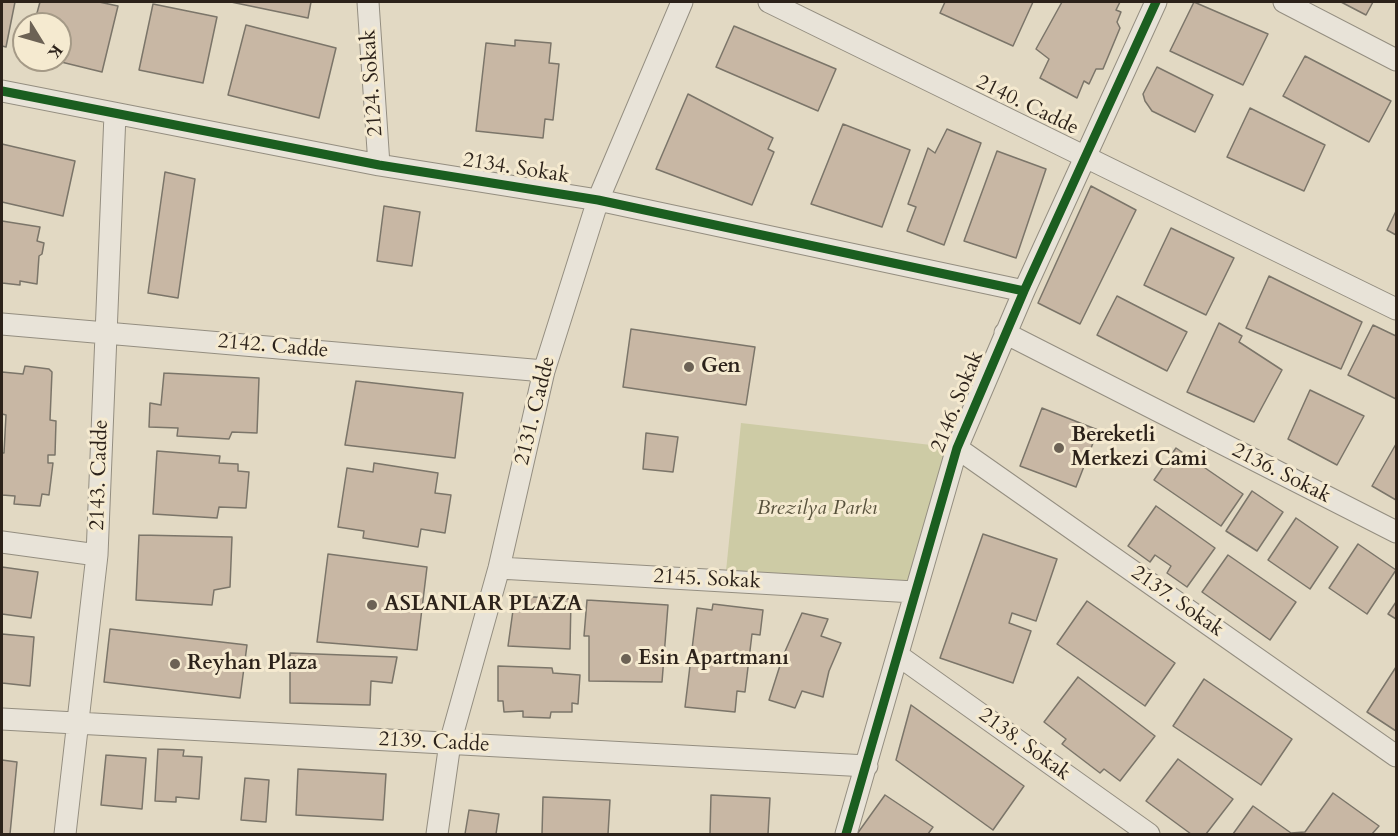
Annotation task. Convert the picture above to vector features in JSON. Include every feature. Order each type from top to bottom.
[{"type":"street","name":"2124. Sokak","points":[[368,2],[379,165]]},
{"type":"street","name":"2131. Cadde","points":[[437,834],[450,743],[499,568],[544,371],[598,200],[682,2]]},
{"type":"street","name":"2140. Cadde","points":[[769,2],[1396,309]]},
{"type":"street","name":"2146. Sokak","points":[[846,834],[957,448],[1005,333],[1156,2]]},
{"type":"street","points":[[1284,2],[1396,60]]},
{"type":"street","name":"2134. Sokak","points":[[2,90],[379,165],[598,200],[1024,291]]},
{"type":"street","name":"2143. Cadde","points":[[65,834],[97,555],[115,114]]},
{"type":"street","name":"2142. Cadde","points":[[2,324],[544,371]]},
{"type":"street","name":"2136. Sokak","points":[[1005,333],[1396,532]]},
{"type":"street","name":"2137. Sokak","points":[[957,448],[1396,756]]},
{"type":"street","points":[[2,542],[97,555]]},
{"type":"street","name":"2145. Sokak","points":[[499,568],[914,592]]},
{"type":"street","name":"2138. Sokak","points":[[899,656],[1149,834]]},
{"type":"street","name":"2139. Cadde","points":[[2,719],[76,725],[867,766]]},
{"type":"green space","name":"Brezilya Parkı","points":[[741,423],[957,448],[914,592],[725,581]]},
{"type":"building","points":[[2,2],[15,2],[6,47],[2,46]]},
{"type":"building","points":[[40,2],[99,2],[118,6],[102,72],[72,65],[72,12],[37,12]]},
{"type":"building","points":[[231,2],[311,2],[308,18]]},
{"type":"building","points":[[945,2],[1033,2],[1013,46],[940,13]]},
{"type":"building","points":[[1062,2],[1120,2],[1116,10],[1121,12],[1117,22],[1120,28],[1103,69],[1096,69],[1089,84],[1084,81],[1077,98],[1040,78],[1049,59],[1036,49]]},
{"type":"building","points":[[1194,2],[1268,34],[1243,85],[1170,51]]},
{"type":"building","points":[[1341,2],[1373,2],[1366,15]]},
{"type":"building","points":[[153,4],[217,17],[203,83],[139,70]]},
{"type":"building","points":[[246,25],[336,48],[319,118],[228,95]]},
{"type":"building","points":[[734,26],[836,69],[818,111],[716,67]]},
{"type":"building","points":[[515,40],[551,43],[549,63],[559,64],[553,120],[545,119],[543,138],[476,131],[486,43],[515,46]]},
{"type":"building","points":[[1305,56],[1391,101],[1369,142],[1283,96]]},
{"type":"building","points":[[1157,67],[1213,95],[1195,132],[1152,111],[1145,101],[1143,94]]},
{"type":"building","points":[[688,94],[773,138],[768,149],[774,152],[752,205],[656,169]]},
{"type":"building","points":[[1250,108],[1325,145],[1304,191],[1227,157]]},
{"type":"building","points":[[843,124],[910,150],[882,227],[811,204]]},
{"type":"building","points":[[947,129],[981,143],[944,245],[907,231],[916,207],[908,204],[928,148],[935,153]]},
{"type":"building","points":[[2,144],[75,161],[63,216],[2,202]]},
{"type":"building","points":[[997,151],[1046,169],[1016,258],[964,241]]},
{"type":"building","points":[[165,172],[195,179],[178,298],[148,293]]},
{"type":"building","points":[[1091,186],[1136,210],[1080,324],[1038,303]]},
{"type":"building","points":[[384,206],[420,212],[412,266],[377,261]]},
{"type":"building","points":[[1396,211],[1396,235],[1387,230]]},
{"type":"building","points":[[2,221],[40,227],[37,241],[44,243],[42,254],[39,256],[37,284],[20,281],[20,285],[2,283]]},
{"type":"building","points":[[1171,228],[1234,258],[1206,315],[1144,285]]},
{"type":"building","points":[[1269,276],[1362,322],[1341,369],[1246,328]]},
{"type":"building","points":[[1117,296],[1187,332],[1167,371],[1097,335]]},
{"type":"building","points":[[1219,323],[1242,336],[1239,342],[1282,370],[1254,422],[1187,392]]},
{"type":"building","points":[[1373,325],[1396,336],[1396,399],[1348,375]]},
{"type":"building","name":"Gen","points":[[631,329],[755,347],[746,405],[623,387]]},
{"type":"building","points":[[25,366],[49,369],[52,372],[50,420],[56,421],[55,455],[48,455],[48,463],[53,463],[49,495],[42,494],[40,506],[14,504],[15,496],[2,495],[2,453],[4,453],[6,415],[2,414],[2,372],[23,374]]},
{"type":"building","points":[[164,373],[259,378],[257,433],[232,432],[229,439],[177,436],[178,428],[149,427],[150,403],[161,405]]},
{"type":"building","points":[[356,381],[463,393],[455,458],[345,445]]},
{"type":"building","points":[[1310,390],[1364,416],[1337,465],[1288,439]]},
{"type":"building","name":"Bereketli Merkezi Cami","points":[[1042,408],[1098,430],[1076,487],[1020,466]]},
{"type":"building","points":[[646,433],[678,437],[673,472],[643,469]]},
{"type":"building","points":[[1396,444],[1396,500],[1372,486]]},
{"type":"building","points":[[1176,448],[1243,494],[1221,526],[1154,480]]},
{"type":"building","points":[[157,451],[220,456],[219,463],[238,464],[238,471],[249,472],[246,508],[219,507],[217,518],[153,514]]},
{"type":"building","points":[[374,463],[438,473],[435,493],[451,495],[445,533],[421,529],[418,547],[363,538],[364,531],[338,527],[347,468],[373,472]]},
{"type":"building","points":[[1252,491],[1283,512],[1257,551],[1226,531]]},
{"type":"building","points":[[1156,506],[1215,548],[1187,587],[1167,573],[1171,566],[1155,555],[1150,562],[1128,546]]},
{"type":"building","points":[[1296,518],[1338,547],[1310,589],[1268,560]]},
{"type":"building","points":[[983,534],[1057,559],[1036,621],[1012,613],[1009,623],[1031,631],[1013,683],[940,658]]},
{"type":"building","points":[[139,535],[232,537],[230,587],[214,590],[212,605],[136,600]]},
{"type":"building","points":[[1358,544],[1396,570],[1367,614],[1329,588]]},
{"type":"building","name":"ASLANLAR PLAZA","points":[[328,554],[427,567],[417,650],[317,642]]},
{"type":"building","points":[[1228,555],[1296,602],[1270,640],[1202,592]]},
{"type":"building","points":[[2,567],[38,572],[31,618],[2,614]]},
{"type":"building","points":[[515,596],[571,599],[570,649],[508,646]]},
{"type":"building","name":"Esin Apartmanı","points":[[587,600],[668,605],[662,682],[589,681],[589,636],[584,636]]},
{"type":"building","points":[[1087,601],[1175,663],[1145,706],[1057,644]]},
{"type":"building","points":[[1396,602],[1396,619],[1388,614]]},
{"type":"building","points":[[713,604],[763,610],[760,635],[752,634],[745,692],[737,691],[735,712],[685,707],[697,608],[712,610]]},
{"type":"building","points":[[802,613],[828,619],[821,636],[841,643],[829,671],[823,697],[802,691],[795,708],[769,700],[783,656]]},
{"type":"building","name":"Reyhan Plaza","points":[[110,629],[247,645],[240,698],[104,682]]},
{"type":"building","points":[[2,634],[34,637],[30,686],[2,683]]},
{"type":"building","points":[[290,653],[397,657],[392,683],[371,681],[370,705],[290,703]]},
{"type":"building","points":[[498,666],[552,668],[553,673],[580,675],[578,704],[572,703],[572,712],[551,712],[550,718],[523,717],[523,711],[504,712],[503,701],[498,701]]},
{"type":"building","points":[[1396,667],[1396,731],[1367,712]]},
{"type":"building","points":[[1078,677],[1155,736],[1120,781],[1104,769],[1100,773],[1062,744],[1066,739],[1044,722]]},
{"type":"building","points":[[1204,679],[1292,739],[1261,785],[1173,726]]},
{"type":"building","points":[[911,705],[1024,786],[993,830],[896,760]]},
{"type":"building","points":[[158,749],[184,750],[183,756],[202,757],[199,799],[176,797],[176,802],[155,801]]},
{"type":"building","points":[[106,755],[146,758],[142,809],[101,805]]},
{"type":"building","points":[[1178,759],[1233,799],[1206,834],[1191,834],[1146,801]]},
{"type":"building","points":[[2,760],[17,762],[10,834],[2,834]]},
{"type":"building","points":[[298,769],[386,774],[383,820],[296,815]]},
{"type":"building","points":[[245,778],[269,780],[266,822],[241,820]]},
{"type":"building","points":[[1333,793],[1379,826],[1372,834],[1233,834],[1253,806],[1291,833],[1305,832]]},
{"type":"building","points":[[711,795],[770,798],[768,834],[710,834]]},
{"type":"building","points":[[885,795],[933,827],[928,834],[857,834]]},
{"type":"building","points":[[543,797],[610,800],[608,834],[542,834]]},
{"type":"building","points":[[469,810],[499,814],[496,834],[465,834]]},
{"type":"cycle path","points":[[846,834],[957,448],[1024,291],[1156,2]]},
{"type":"cycle path","points":[[2,91],[379,165],[598,200],[1024,291]]},
{"type":"place","name":"Gen","points":[[689,367]]},
{"type":"place","name":"Bereketli Merkezi Cami","points":[[1059,448]]},
{"type":"place","name":"ASLANLAR PLAZA","points":[[372,605]]},
{"type":"place","name":"Esin Apartmanı","points":[[626,659]]},
{"type":"place","name":"Reyhan Plaza","points":[[175,664]]}]
